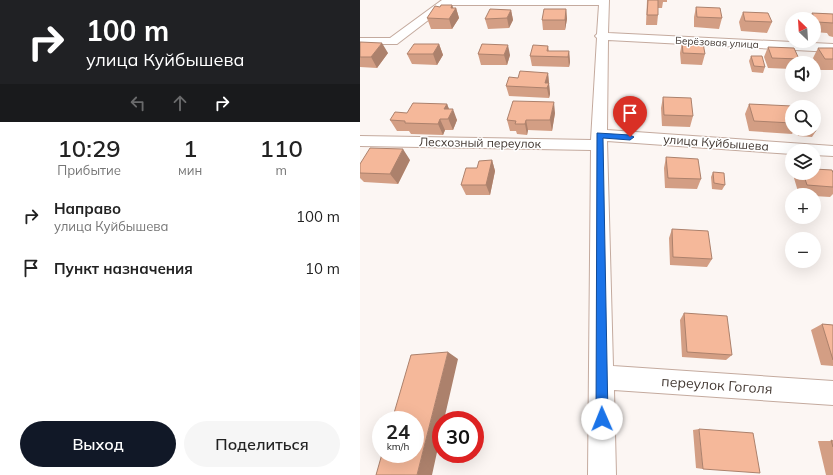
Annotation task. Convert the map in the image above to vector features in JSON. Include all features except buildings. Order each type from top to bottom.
[{"type":"street","points":[[360,41],[393,42],[446,2],[604,1],[601,36],[599,140],[602,475]]},
{"type":"street","name":"Берёзовая улица","points":[[601,36],[833,48]]},
{"type":"street","name":"Лесхозный переулок","points":[[360,141],[599,140]]},
{"type":"street","name":"улица Куйбышева","points":[[599,140],[833,151]]},
{"type":"street","name":"переулок Гоголя","points":[[601,377],[833,393]]},
{"type":"route","points":[[602,419],[599,135],[630,137]]}]
